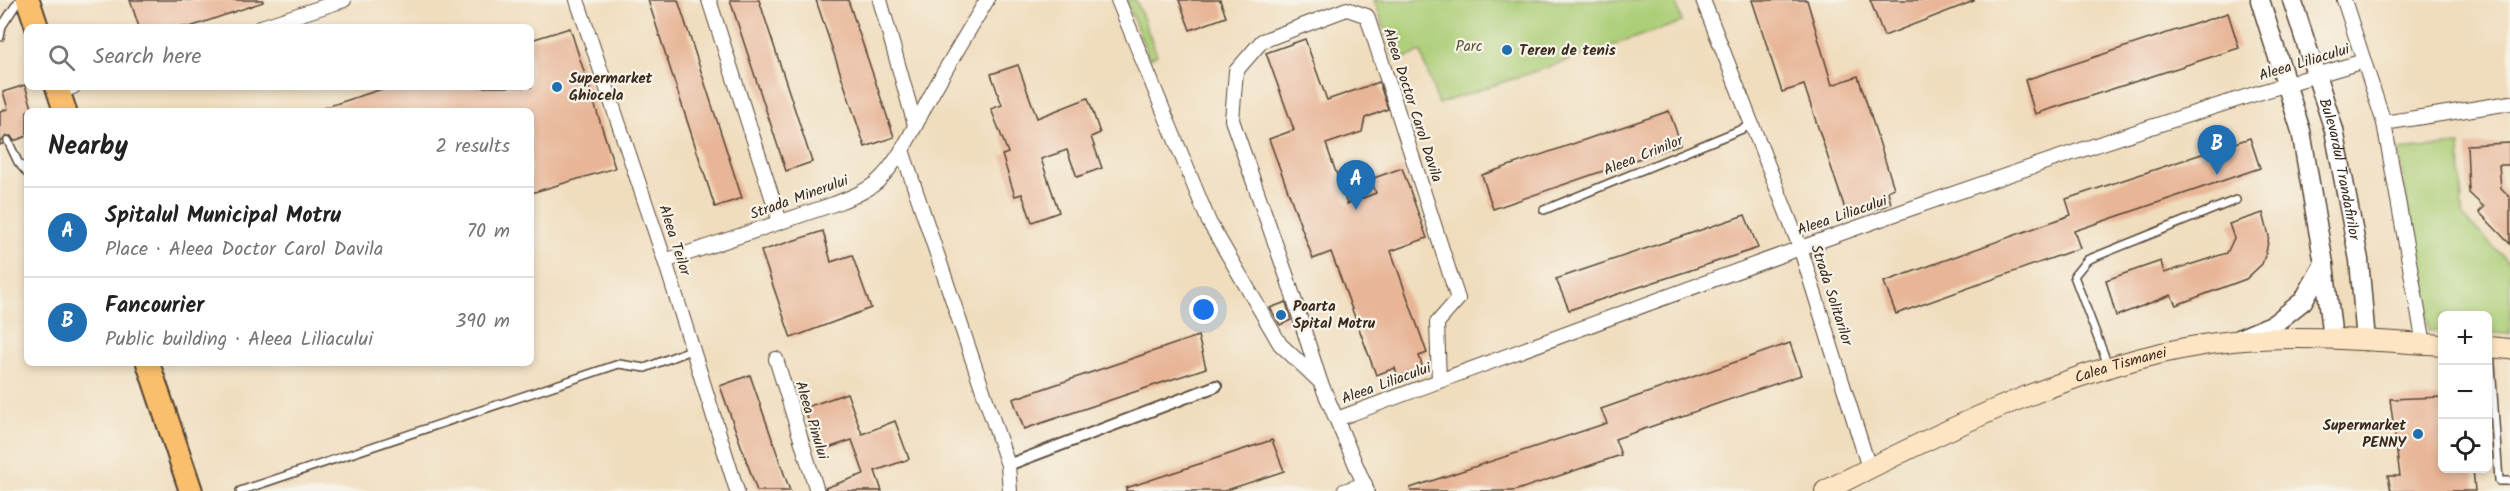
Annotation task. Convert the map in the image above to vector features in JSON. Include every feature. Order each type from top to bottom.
[{"type":"main road","points":[[28,0],[36,24]]},
{"type":"main road","name":"Calea Tismanei","points":[[1825,491],[1968,419],[2109,368],[2177,350],[2234,341],[2333,339],[2433,344]]},
{"type":"main road","points":[[2492,347],[2510,349]]},
{"type":"main road","points":[[149,366],[191,491]]},
{"type":"street","points":[[270,24],[345,0]]},
{"type":"street","name":"Aleea Teilor","points":[[576,0],[665,261],[737,491]]},
{"type":"street","points":[[709,0],[780,222]]},
{"type":"street","points":[[880,0],[915,125]]},
{"type":"street","name":"Strada Minerului","points":[[665,261],[860,193],[877,182],[902,150],[952,56],[987,0]]},
{"type":"street","name":"Aleea Doctor Carol Davila","points":[[1118,0],[1209,222],[1280,344],[1320,381]]},
{"type":"street","name":"Strada Solitarilor","points":[[1703,0],[1800,247],[1869,468]]},
{"type":"street","name":"Bulevardul Trandafirilor","points":[[2260,0],[2301,130],[2324,264],[2333,339]]},
{"type":"street","name":"Bulevardul Trandafirilor","points":[[2292,0],[2334,130],[2359,260],[2366,341]]},
{"type":"street","points":[[2344,0],[2384,123],[2433,344]]},
{"type":"street","name":"Aleea Doctor Carol Davila","points":[[1366,488],[1320,381],[1288,279],[1232,120],[1236,71],[1262,41],[1347,9],[1367,16],[1458,299],[1437,323],[1438,381]]},
{"type":"street","name":"Aleea Liliacului","points":[[1337,419],[1800,247],[2016,172],[2364,61]]},
{"type":"street","points":[[2384,123],[2509,107]]},
{"type":"street","points":[[902,150],[1008,465],[1010,491]]},
{"type":"street","points":[[2234,341],[2274,324],[2303,301],[2324,264]]},
{"type":"street","name":"Aleea Pinului","points":[[776,359],[817,491]]},
{"type":"street","points":[[1008,465],[1216,386]]},
{"type":"street","points":[[1344,491],[1366,488]]},
{"type":"lane","points":[[0,37],[2,26],[19,0]]},
{"type":"lane","name":"Aleea Crinilor","points":[[1544,210],[1752,125]]},
{"type":"lane","points":[[8,141],[18,162],[24,169]]},
{"type":"lane","points":[[2109,368],[2074,276],[2080,267],[2087,260],[2236,200]]},
{"type":"lane","points":[[240,491],[619,364],[645,368],[693,349]]},
{"type":"lane","points":[[2490,365],[2499,481],[2510,481]]},
{"type":"green space","points":[[1126,0],[1136,0],[1157,55],[1149,58]]},
{"type":"green space","name":"Parc","points":[[1374,0],[1675,0],[1682,22],[1438,104],[1421,52],[1396,61]]},
{"type":"green space","points":[[2460,145],[2462,215],[2510,263],[2510,334],[2492,333],[2492,311],[2438,311],[2438,332],[2429,331],[2398,150]]},
{"type":"building","points":[[130,0],[263,0],[263,2],[199,24],[138,24]]},
{"type":"building","points":[[648,0],[678,0],[742,198],[715,207]]},
{"type":"building","points":[[730,0],[759,0],[812,162],[786,171]]},
{"type":"building","points":[[816,0],[848,0],[894,137],[865,147]]},
{"type":"building","points":[[1179,0],[1220,0],[1226,17],[1190,30]]},
{"type":"building","points":[[1752,0],[1807,0],[1832,85],[1858,76],[1894,188],[1888,191],[1891,204],[1848,218],[1804,85],[1782,92]]},
{"type":"building","points":[[1870,0],[1974,0],[1974,1],[1884,36]]},
{"type":"building","points":[[2228,13],[2239,48],[2035,114],[2025,80]]},
{"type":"building","points":[[570,28],[615,168],[534,192],[534,108],[323,108],[379,90],[534,90],[534,39]]},
{"type":"building","points":[[1305,39],[1327,100],[1379,82],[1388,109],[1365,118],[1362,132],[1326,144],[1347,204],[1376,193],[1371,179],[1402,168],[1427,238],[1391,251],[1427,353],[1419,356],[1423,368],[1398,377],[1395,368],[1376,375],[1331,252],[1313,259],[1269,139],[1294,130],[1266,53]]},
{"type":"building","points":[[1018,65],[1037,118],[1088,98],[1100,133],[1091,137],[1102,168],[1077,177],[1067,150],[1041,159],[1059,212],[1032,222],[1022,194],[1015,196],[1002,155],[1008,153],[991,109],[1002,105],[991,74]]},
{"type":"building","points":[[24,85],[32,108],[24,108],[24,137],[14,141],[11,136],[6,136],[3,144],[0,145],[0,111],[8,109],[3,92]]},
{"type":"building","points":[[1669,111],[1681,144],[1493,209],[1482,175]]},
{"type":"building","points":[[2250,138],[2260,168],[2074,231],[2080,248],[1896,314],[1884,282],[2071,215],[2066,199]]},
{"type":"building","points":[[2509,143],[2509,165],[2499,165],[2501,188],[2510,197],[2510,244],[2479,212],[2484,207],[2469,193],[2467,145]]},
{"type":"building","points":[[2263,213],[2269,236],[2266,253],[2262,264],[2246,279],[2176,305],[2171,295],[2116,316],[2106,280],[2161,261],[2164,273],[2227,253],[2234,238],[2229,224]]},
{"type":"building","points":[[1745,215],[1758,248],[1569,310],[1556,279]]},
{"type":"building","points":[[823,231],[831,262],[852,255],[871,308],[791,338],[761,251]]},
{"type":"building","points":[[1286,302],[1291,320],[1280,325],[1270,308]]},
{"type":"building","points":[[1198,336],[1206,368],[1024,429],[1013,399]]},
{"type":"building","points":[[1790,343],[1801,375],[1615,439],[1621,455],[1514,491],[1411,491],[1410,488],[1607,423],[1601,409]]},
{"type":"building","points":[[750,375],[790,491],[757,491],[720,386]]},
{"type":"building","points":[[847,393],[862,434],[895,421],[909,459],[875,471],[882,491],[826,491],[825,488],[864,474],[852,440],[819,451],[804,408]]},
{"type":"building","name":"Supermarket PENNY","points":[[2438,397],[2438,473],[2473,473],[2475,491],[2391,491],[2388,476],[2400,476],[2390,399]]},
{"type":"building","points":[[1272,440],[1284,471],[1224,491],[1126,491],[1126,488]]},
{"type":"place","name":"Teren de tenis","points":[[1507,50]]},
{"type":"place","name":"Supermarket Ghiocela","points":[[557,87]]},
{"type":"place","name":"Fancourier","points":[[2217,175]]},
{"type":"place","name":"Spitalul Municipal Motru","points":[[1356,210]]},
{"type":"place","name":"Poarta Spital Motru","points":[[1281,315]]},
{"type":"place","name":"Supermarket PENNY","points":[[2418,434]]}]
